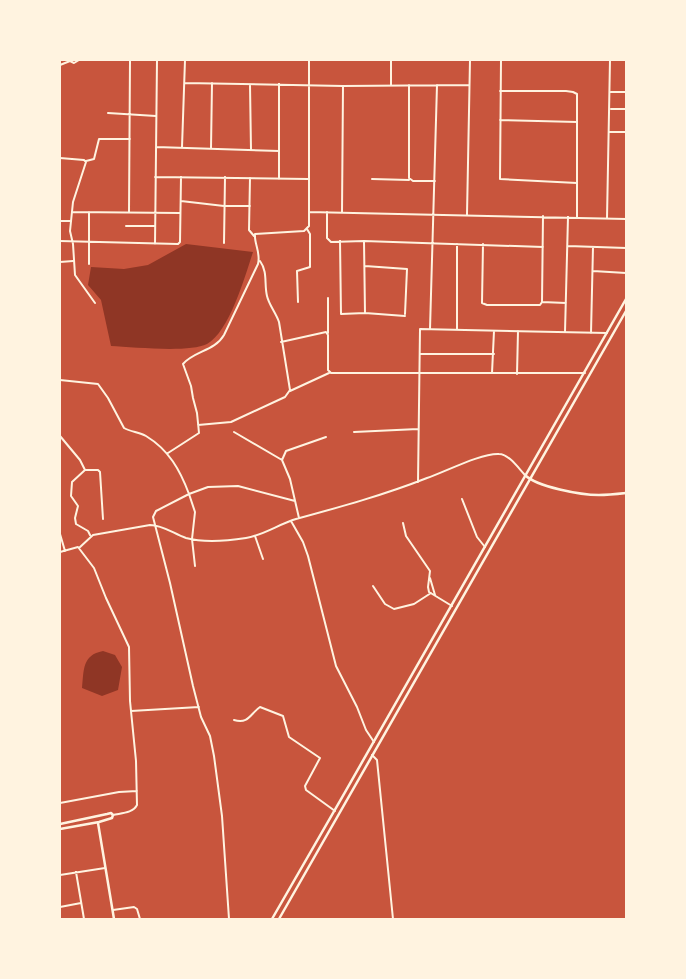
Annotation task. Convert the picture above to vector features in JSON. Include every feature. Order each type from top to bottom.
[{"type":"street","points":[[60,65],[70,61],[74,63],[79,60]]},
{"type":"street","points":[[129,212],[130,60]]},
{"type":"street","points":[[155,244],[157,60]]},
{"type":"street","points":[[182,147],[185,60]]},
{"type":"street","points":[[298,302],[297,271],[310,266],[310,234],[307,229],[309,222],[309,60]]},
{"type":"street","points":[[391,60],[391,85]]},
{"type":"street","points":[[467,214],[470,60]]},
{"type":"street","points":[[500,60],[499,176],[501,180],[577,183]]},
{"type":"street","points":[[607,218],[610,60]]},
{"type":"street","points":[[185,83],[343,86],[469,85]]},
{"type":"street","points":[[211,148],[212,83]]},
{"type":"street","points":[[250,84],[251,150]]},
{"type":"street","points":[[279,84],[279,179]]},
{"type":"street","points":[[409,85],[409,178],[411,180]]},
{"type":"street","points":[[430,329],[437,85]]},
{"type":"street","points":[[342,212],[343,86]]},
{"type":"street","points":[[500,91],[573,92],[577,97],[577,217]]},
{"type":"street","points":[[610,92],[626,92]]},
{"type":"street","points":[[610,109],[626,109]]},
{"type":"street","points":[[108,113],[156,116]]},
{"type":"street","points":[[500,120],[577,122]]},
{"type":"street","points":[[609,132],[626,132]]},
{"type":"street","points":[[60,158],[85,161],[94,159],[99,139],[130,139]]},
{"type":"street","points":[[156,147],[279,151]]},
{"type":"street","points":[[85,161],[73,202],[70,221],[76,277],[95,303]]},
{"type":"street","points":[[156,177],[308,179]]},
{"type":"street","points":[[60,241],[179,243],[181,177]]},
{"type":"street","points":[[224,243],[225,177]]},
{"type":"street","points":[[250,178],[249,230],[254,236],[260,260],[265,270],[268,299],[276,312],[279,322],[289,391]]},
{"type":"street","points":[[372,179],[435,181]]},
{"type":"street","points":[[181,201],[224,206],[250,206]]},
{"type":"street","points":[[72,212],[181,213]]},
{"type":"street","points":[[89,212],[89,264]]},
{"type":"street","points":[[309,212],[626,218]]},
{"type":"street","points":[[328,212],[327,238],[331,242],[364,241],[543,247]]},
{"type":"street","points":[[542,302],[543,216]]},
{"type":"street","points":[[564,332],[568,217]]},
{"type":"street","points":[[60,221],[70,221]]},
{"type":"street","points":[[126,226],[155,226]]},
{"type":"street","points":[[254,236],[259,233],[307,229]]},
{"type":"street","points":[[340,241],[341,314],[405,315],[407,269],[364,266]]},
{"type":"street","points":[[364,241],[365,314]]},
{"type":"street","points":[[457,244],[457,330]]},
{"type":"street","points":[[483,244],[482,303],[487,305],[538,306],[542,302],[566,303]]},
{"type":"street","points":[[568,246],[626,248]]},
{"type":"street","points":[[591,333],[593,247]]},
{"type":"street","points":[[168,453],[198,435],[192,386],[183,362],[221,340],[240,305],[260,260]]},
{"type":"street","points":[[60,262],[73,261]]},
{"type":"street","points":[[593,271],[626,273]]},
{"type":"street","points":[[328,298],[329,373]]},
{"type":"street","points":[[272,919],[626,299]]},
{"type":"street","points":[[279,919],[626,311]]},
{"type":"street","points":[[418,482],[419,331],[421,329],[607,333]]},
{"type":"street","points":[[281,342],[323,331],[328,333]]},
{"type":"street","points":[[492,374],[494,331]]},
{"type":"street","points":[[517,374],[518,331]]},
{"type":"street","points":[[420,354],[494,354]]},
{"type":"street","points":[[198,425],[231,422],[285,397],[289,391],[329,373],[585,373]]},
{"type":"street","points":[[60,380],[98,384],[124,428],[147,436],[168,453],[180,470],[195,512],[192,539],[195,566]]},
{"type":"street","points":[[354,432],[418,429]]},
{"type":"street","points":[[234,432],[282,460],[290,480],[299,518]]},
{"type":"street","points":[[60,436],[80,460],[85,470]]},
{"type":"street","points":[[282,460],[286,451],[326,437]]},
{"type":"street","points":[[60,552],[76,547],[79,548],[91,536],[156,525],[192,539],[218,541],[255,536],[299,518],[352,504],[418,482],[465,463],[498,454],[507,457],[529,479],[542,485],[591,494],[605,495],[626,492]]},
{"type":"street","points":[[91,536],[88,531],[76,524],[75,518],[78,506],[71,496],[72,482],[85,470],[98,470],[100,472],[103,519]]},
{"type":"street","points":[[230,919],[222,816],[214,756],[210,736],[199,708],[153,516],[155,512],[189,494],[208,487],[238,486],[295,501]]},
{"type":"street","points":[[462,499],[478,537],[485,547]]},
{"type":"street","points":[[291,521],[308,556],[338,670],[357,707],[366,730],[374,742]]},
{"type":"street","points":[[403,523],[406,536],[429,568],[431,585],[436,597]]},
{"type":"street","points":[[60,534],[65,551]]},
{"type":"street","points":[[255,536],[264,558]]},
{"type":"street","points":[[60,824],[134,810],[137,804],[128,644],[94,568],[79,548]]},
{"type":"street","points":[[430,577],[428,587],[431,593],[452,606]]},
{"type":"street","points":[[373,586],[383,602],[394,609],[415,604],[431,593]]},
{"type":"street","points":[[234,720],[245,721],[260,707],[283,716],[289,737],[320,758],[305,788],[334,811]]},
{"type":"street","points":[[131,711],[199,708]]},
{"type":"street","points":[[366,754],[377,760],[393,919]]},
{"type":"street","points":[[60,803],[119,792],[137,791]]},
{"type":"street","points":[[60,829],[98,823],[112,818],[113,815]]},
{"type":"street","points":[[98,823],[114,919]]},
{"type":"street","points":[[60,875],[105,868]]},
{"type":"street","points":[[76,872],[84,919]]},
{"type":"street","points":[[60,907],[81,903]]},
{"type":"street","points":[[113,910],[134,907],[137,909],[140,919]]},
{"type":"shaded area","points":[[186,244],[253,252],[236,302],[223,328],[207,344],[199,347],[160,349],[111,346],[101,300],[88,285],[91,267],[124,269],[148,265]]},
{"type":"shaded area","points":[[103,651],[115,655],[122,667],[118,690],[102,696],[82,688],[85,664],[91,656]]}]
